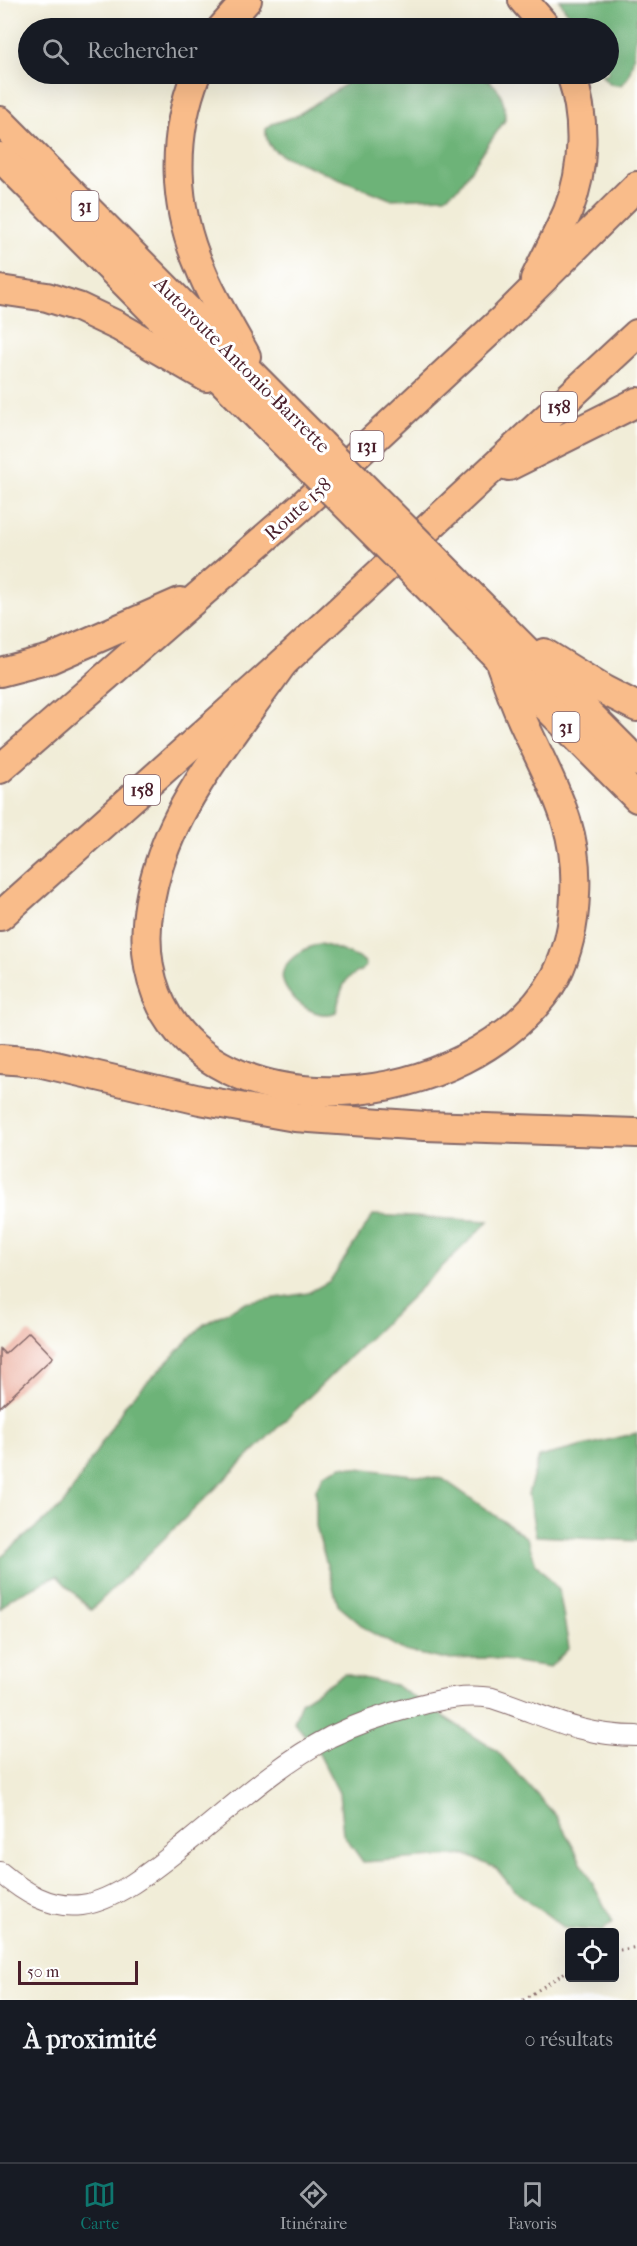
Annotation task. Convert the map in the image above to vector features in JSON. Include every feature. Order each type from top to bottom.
[{"type":"highway","points":[[231,18],[247,0]]},
{"type":"highway","points":[[523,0],[538,18]]},
{"type":"highway","points":[[193,84],[185,106],[179,140],[178,174],[181,208],[189,241],[200,270],[262,384]]},
{"type":"highway","points":[[528,294],[568,211],[579,169],[580,114],[573,84]]},
{"type":"highway","name":"Autoroute Antonio-Barrette","points":[[0,121],[262,384],[312,453]]},
{"type":"highway","name":"Autoroute Antonio-Barrette","points":[[0,157],[234,393],[312,453],[500,641],[637,762]]},
{"type":"highway","name":"Route 158","points":[[0,769],[353,459],[528,294],[637,186]]},
{"type":"highway","points":[[0,290],[47,297],[97,315],[234,393]]},
{"type":"highway","name":"158","points":[[0,916],[283,663],[637,333]]},
{"type":"highway","points":[[480,480],[637,402]]},
{"type":"highway","points":[[0,672],[50,659],[126,624],[202,593]]},
{"type":"highway","points":[[283,663],[201,780],[171,832],[151,895],[147,955],[156,990],[171,1020],[189,1043],[211,1061],[269,1086],[339,1092],[371,1089],[426,1076],[474,1054],[504,1034],[530,1011],[550,986],[562,959],[571,929],[575,895],[571,832],[555,788],[525,726],[500,641]]},
{"type":"highway","points":[[500,641],[637,707]]},
{"type":"highway","name":"Autoroute Antonio-Barrette","points":[[500,641],[637,798]]},
{"type":"highway","points":[[0,1059],[47,1063],[200,1100],[295,1117],[425,1126],[637,1133]]},
{"type":"lane","points":[[0,1872],[23,1890],[50,1903],[81,1905],[97,1902],[114,1895],[168,1858],[265,1780],[328,1738],[390,1713],[439,1700],[477,1696],[492,1698],[583,1731],[605,1735],[637,1736]]},
{"type":"path","points":[[619,1950],[637,1947]]},
{"type":"path","points":[[524,2000],[565,1972]]},
{"type":"green space","points":[[559,0],[637,0],[633,60],[626,80],[620,85],[611,84],[619,84],[619,18],[571,18]]},
{"type":"green space","points":[[345,84],[493,84],[504,103],[505,120],[459,187],[445,197],[390,199],[286,157],[271,147],[267,139],[266,129],[272,124],[296,116]]},
{"type":"green space","points":[[320,944],[359,958],[366,966],[346,981],[336,1012],[329,1014],[313,1011],[297,1002],[283,981],[285,968],[294,956]]},
{"type":"green space","points":[[373,1215],[489,1221],[91,1610],[57,1576],[12,1597],[0,1609],[0,1557],[63,1505],[126,1404],[204,1324],[244,1303],[308,1293],[330,1281]]},
{"type":"green space","points":[[637,1433],[637,1541],[536,1536],[528,1494],[539,1457]]},
{"type":"green space","points":[[342,1466],[443,1479],[527,1538],[536,1564],[559,1590],[569,1648],[550,1667],[490,1658],[442,1659],[405,1651],[367,1630],[338,1605],[316,1526],[316,1489],[324,1474]]},
{"type":"green space","points":[[344,1674],[395,1685],[497,1751],[557,1817],[613,1922],[606,1928],[565,1928],[514,1890],[496,1868],[466,1855],[363,1862],[343,1834],[339,1793],[317,1750],[294,1722],[301,1702]]},
{"type":"building","points":[[29,1332],[53,1357],[0,1407],[0,1349],[5,1354]]}]
